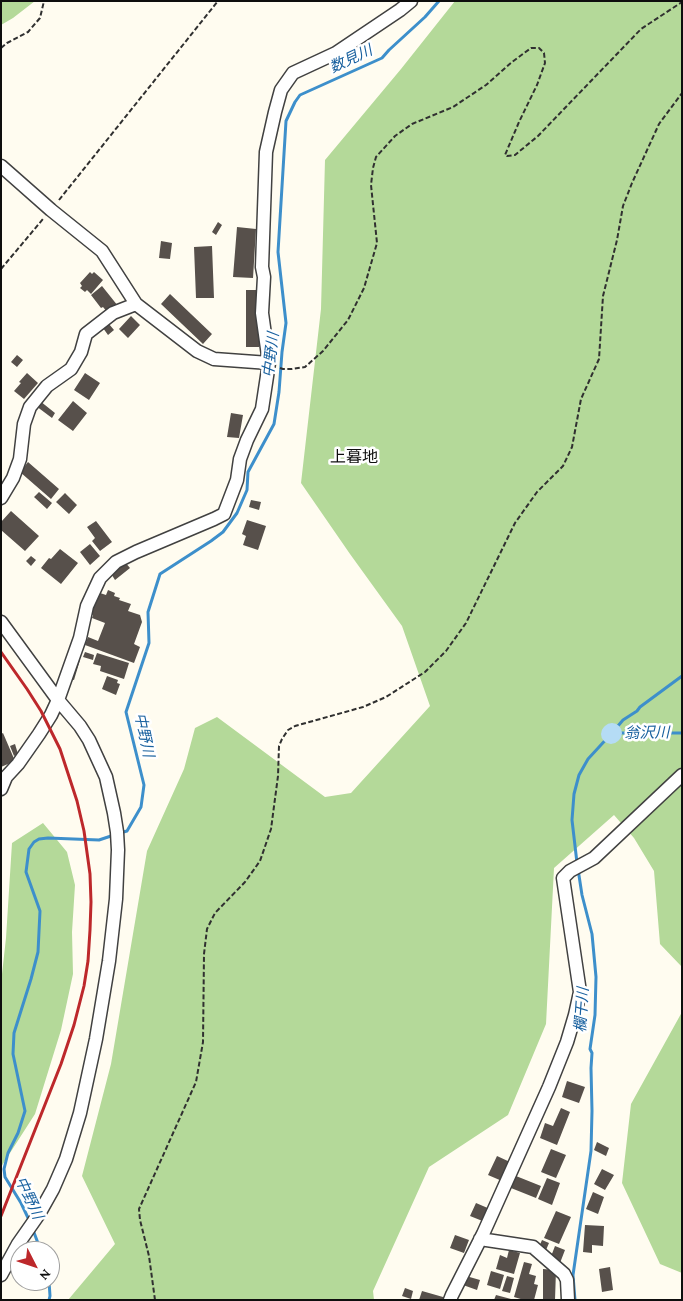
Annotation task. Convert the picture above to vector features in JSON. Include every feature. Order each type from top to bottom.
[{"type":"street","points":[[3,781],[18,764],[51,715],[80,638],[87,606],[100,578],[116,562],[224,514],[238,480],[240,459],[262,410],[269,362],[262,313],[266,152],[281,90],[293,73],[336,53],[411,1]]},
{"type":"street","points":[[1,166],[102,251],[136,304],[196,351],[214,359],[269,362]]},
{"type":"street","points":[[1,498],[13,478],[20,459],[24,424],[30,407],[47,386],[72,369],[86,334],[113,313],[136,304]]},
{"type":"street","points":[[1,622],[89,740],[106,777],[118,832],[116,899],[109,960],[96,1039],[80,1113],[66,1159],[54,1189],[18,1244],[1,1275]]},
{"type":"street","points":[[450,1300],[549,1087],[567,1042],[575,1015],[580,992],[562,878],[570,871],[594,858],[682,775]]},
{"type":"street","points":[[480,1239],[533,1247],[564,1274],[567,1280],[568,1300]]},
{"type":"path","points":[[1,48],[7,42],[28,32],[40,18],[44,1]]},
{"type":"path","points":[[1,269],[51,210],[218,1]]},
{"type":"path","points":[[269,362],[283,369],[305,367],[323,350],[348,320],[364,288],[376,243],[371,185],[373,168],[376,158],[395,136],[412,124],[453,107],[486,85],[531,48],[539,48],[544,53],[545,63],[505,155],[515,155],[538,136],[641,29],[682,2]]},
{"type":"path","points":[[155,1300],[149,1256],[139,1209],[196,1082],[203,1042],[204,954],[207,928],[215,913],[245,882],[260,861],[271,829],[278,776],[279,746],[282,739],[288,730],[296,726],[363,707],[386,697],[425,672],[446,651],[466,623],[515,523],[537,492],[563,466],[572,447],[580,399],[599,359],[603,296],[624,206],[632,183],[659,124],[682,93]]},
{"type":"green space","points":[[1,1],[35,1],[1,25]]},
{"type":"green space","points":[[455,1],[682,1],[682,967],[660,944],[654,871],[634,838],[614,815],[554,868],[546,1024],[508,1115],[429,1167],[373,1291],[374,1300],[68,1300],[115,1244],[82,1176],[111,1064],[147,851],[184,769],[195,728],[217,717],[325,797],[351,793],[430,706],[402,626],[301,483],[321,309],[325,160]]},
{"type":"green space","points":[[43,823],[67,852],[75,885],[72,932],[73,974],[61,1030],[35,1114],[1,1167],[1,983],[12,843]]},
{"type":"green space","points":[[682,1012],[682,1273],[660,1264],[622,1183],[631,1104]]},
{"type":"building","points":[[218,222],[222,225],[216,235],[212,232]]},
{"type":"building","points":[[237,227],[256,229],[253,278],[233,277]]},
{"type":"building","points":[[161,241],[172,243],[170,259],[159,258]]},
{"type":"building","points":[[212,246],[214,298],[196,298],[194,247]]},
{"type":"building","points":[[90,272],[92,274],[94,272],[103,280],[91,294],[87,290],[85,292],[80,288],[82,286],[80,283]]},
{"type":"building","points":[[102,286],[118,306],[108,313],[103,307],[101,308],[91,295]]},
{"type":"building","points":[[246,290],[259,290],[259,347],[246,347]]},
{"type":"building","points":[[170,294],[212,334],[203,344],[161,304]]},
{"type":"building","points":[[131,316],[140,325],[128,338],[119,329]]},
{"type":"building","points":[[109,324],[114,330],[108,335],[103,328]]},
{"type":"building","points":[[17,355],[23,360],[17,367],[11,362]]},
{"type":"building","points":[[27,373],[38,383],[24,399],[14,391]]},
{"type":"building","points":[[85,373],[100,383],[89,400],[74,390]]},
{"type":"building","points":[[40,401],[55,413],[52,418],[36,406]]},
{"type":"building","points":[[73,401],[87,413],[73,431],[58,420]]},
{"type":"building","points":[[231,413],[243,415],[239,438],[227,437]]},
{"type":"building","points":[[28,462],[59,489],[51,499],[20,472]]},
{"type":"building","points":[[39,492],[52,503],[47,509],[34,497]]},
{"type":"building","points":[[65,493],[77,505],[69,514],[56,502]]},
{"type":"building","points":[[251,500],[261,502],[259,510],[249,507]]},
{"type":"building","points":[[11,511],[39,536],[25,551],[1,530],[1,522]]},
{"type":"building","points":[[247,520],[266,526],[258,550],[243,545],[246,536],[242,534]]},
{"type":"building","points":[[96,521],[112,542],[100,551],[92,541],[95,538],[87,527]]},
{"type":"building","points":[[90,544],[100,556],[90,565],[80,552]]},
{"type":"building","points":[[60,549],[78,563],[61,584],[41,568]]},
{"type":"building","points":[[31,556],[36,560],[31,566],[26,561]]},
{"type":"building","points":[[124,561],[130,568],[115,580],[110,572]]},
{"type":"building","points":[[108,590],[115,593],[114,596],[120,598],[119,600],[131,604],[128,611],[140,615],[142,622],[134,644],[140,647],[134,663],[85,645],[88,637],[98,641],[105,623],[92,618],[93,615],[89,613],[97,592],[106,595]]},
{"type":"building","points":[[85,652],[94,655],[93,660],[83,657]]},
{"type":"building","points":[[97,653],[129,663],[124,679],[100,671],[101,666],[93,664]]},
{"type":"building","points":[[76,659],[80,660],[74,680],[70,679]]},
{"type":"building","points":[[107,676],[118,680],[117,683],[120,684],[116,695],[102,689]]},
{"type":"building","points":[[3,733],[15,761],[1,767],[1,734]]},
{"type":"building","points":[[15,744],[18,754],[14,756],[10,746]]},
{"type":"building","points":[[567,1081],[585,1087],[579,1103],[562,1097]]},
{"type":"building","points":[[561,1108],[570,1112],[557,1145],[540,1138],[545,1123],[553,1126]]},
{"type":"building","points":[[597,1142],[609,1148],[606,1156],[594,1150]]},
{"type":"building","points":[[551,1149],[566,1155],[556,1178],[541,1172]]},
{"type":"building","points":[[497,1156],[510,1162],[502,1181],[488,1175]]},
{"type":"building","points":[[602,1169],[614,1175],[605,1190],[594,1184]]},
{"type":"building","points":[[516,1176],[541,1186],[536,1198],[511,1188]]},
{"type":"building","points":[[547,1178],[560,1183],[552,1205],[538,1199]]},
{"type":"building","points":[[593,1192],[604,1197],[598,1214],[586,1209]]},
{"type":"building","points":[[476,1203],[490,1209],[485,1222],[470,1216]]},
{"type":"building","points":[[556,1211],[571,1217],[559,1244],[544,1238]]},
{"type":"building","points":[[585,1225],[604,1226],[603,1246],[592,1245],[592,1253],[583,1252]]},
{"type":"building","points":[[455,1235],[469,1240],[464,1253],[450,1248]]},
{"type":"building","points":[[542,1240],[549,1243],[546,1250],[539,1247]]},
{"type":"building","points":[[555,1246],[565,1250],[560,1263],[550,1259]]},
{"type":"building","points":[[509,1250],[520,1253],[514,1274],[496,1269],[500,1255],[507,1258]]},
{"type":"building","points":[[524,1262],[532,1264],[529,1274],[536,1276],[534,1284],[538,1285],[534,1300],[514,1297]]},
{"type":"building","points":[[610,1267],[613,1290],[602,1292],[599,1269]]},
{"type":"building","points":[[543,1269],[556,1270],[555,1300],[543,1300]]},
{"type":"building","points":[[491,1271],[504,1275],[500,1289],[487,1285]]},
{"type":"building","points":[[466,1276],[480,1280],[477,1290],[463,1285]]},
{"type":"building","points":[[507,1276],[514,1278],[510,1293],[502,1291]]},
{"type":"building","points":[[405,1288],[413,1291],[411,1299],[402,1296]]},
{"type":"building","points":[[422,1291],[443,1297],[443,1300],[419,1300]]},
{"type":"building","points":[[496,1295],[511,1299],[511,1300],[494,1300]]},
{"type":"waterway","name":"中野川","points":[[120,833],[127,831],[141,807],[144,785],[126,712],[149,643],[148,612],[160,574],[223,532],[237,513],[247,490],[248,472],[274,424],[286,323],[278,252],[286,121],[300,95],[382,58],[439,1]]},
{"type":"waterway","name":"欄干川","points":[[612,733],[623,720],[682,676]]},
{"type":"waterway","name":"翁沢川","points":[[612,733],[682,733]]},
{"type":"waterway","name":"欄干川","points":[[577,863],[572,820],[574,794],[579,775],[588,759],[611,734]]},
{"type":"waterway","name":"中野川","points":[[30,1222],[5,1177],[4,1169],[8,1153],[18,1133],[25,1111],[13,1054],[14,1033],[38,952],[40,911],[26,872],[29,849],[39,839],[99,840],[114,835]]},
{"type":"waterway","name":"欄干川","points":[[575,1300],[573,1275],[591,1151],[592,1053],[590,1049],[595,1015],[596,977],[592,934],[582,895],[578,869]]},
{"type":"waterway","name":"中野川","points":[[33,1230],[37,1241]]},
{"type":"waterway","name":"中野川","points":[[49,1300],[50,1291]]},
{"type":"railway","points":[[1,652],[41,711],[60,749],[77,801],[84,831],[90,874],[91,902],[88,961],[74,1025],[61,1064],[1,1216]]},
{"type":"district","name":"上暮地","points":[[354,457]]},
{"type":"water label","name":"数見川","points":[[351,59]]}]
